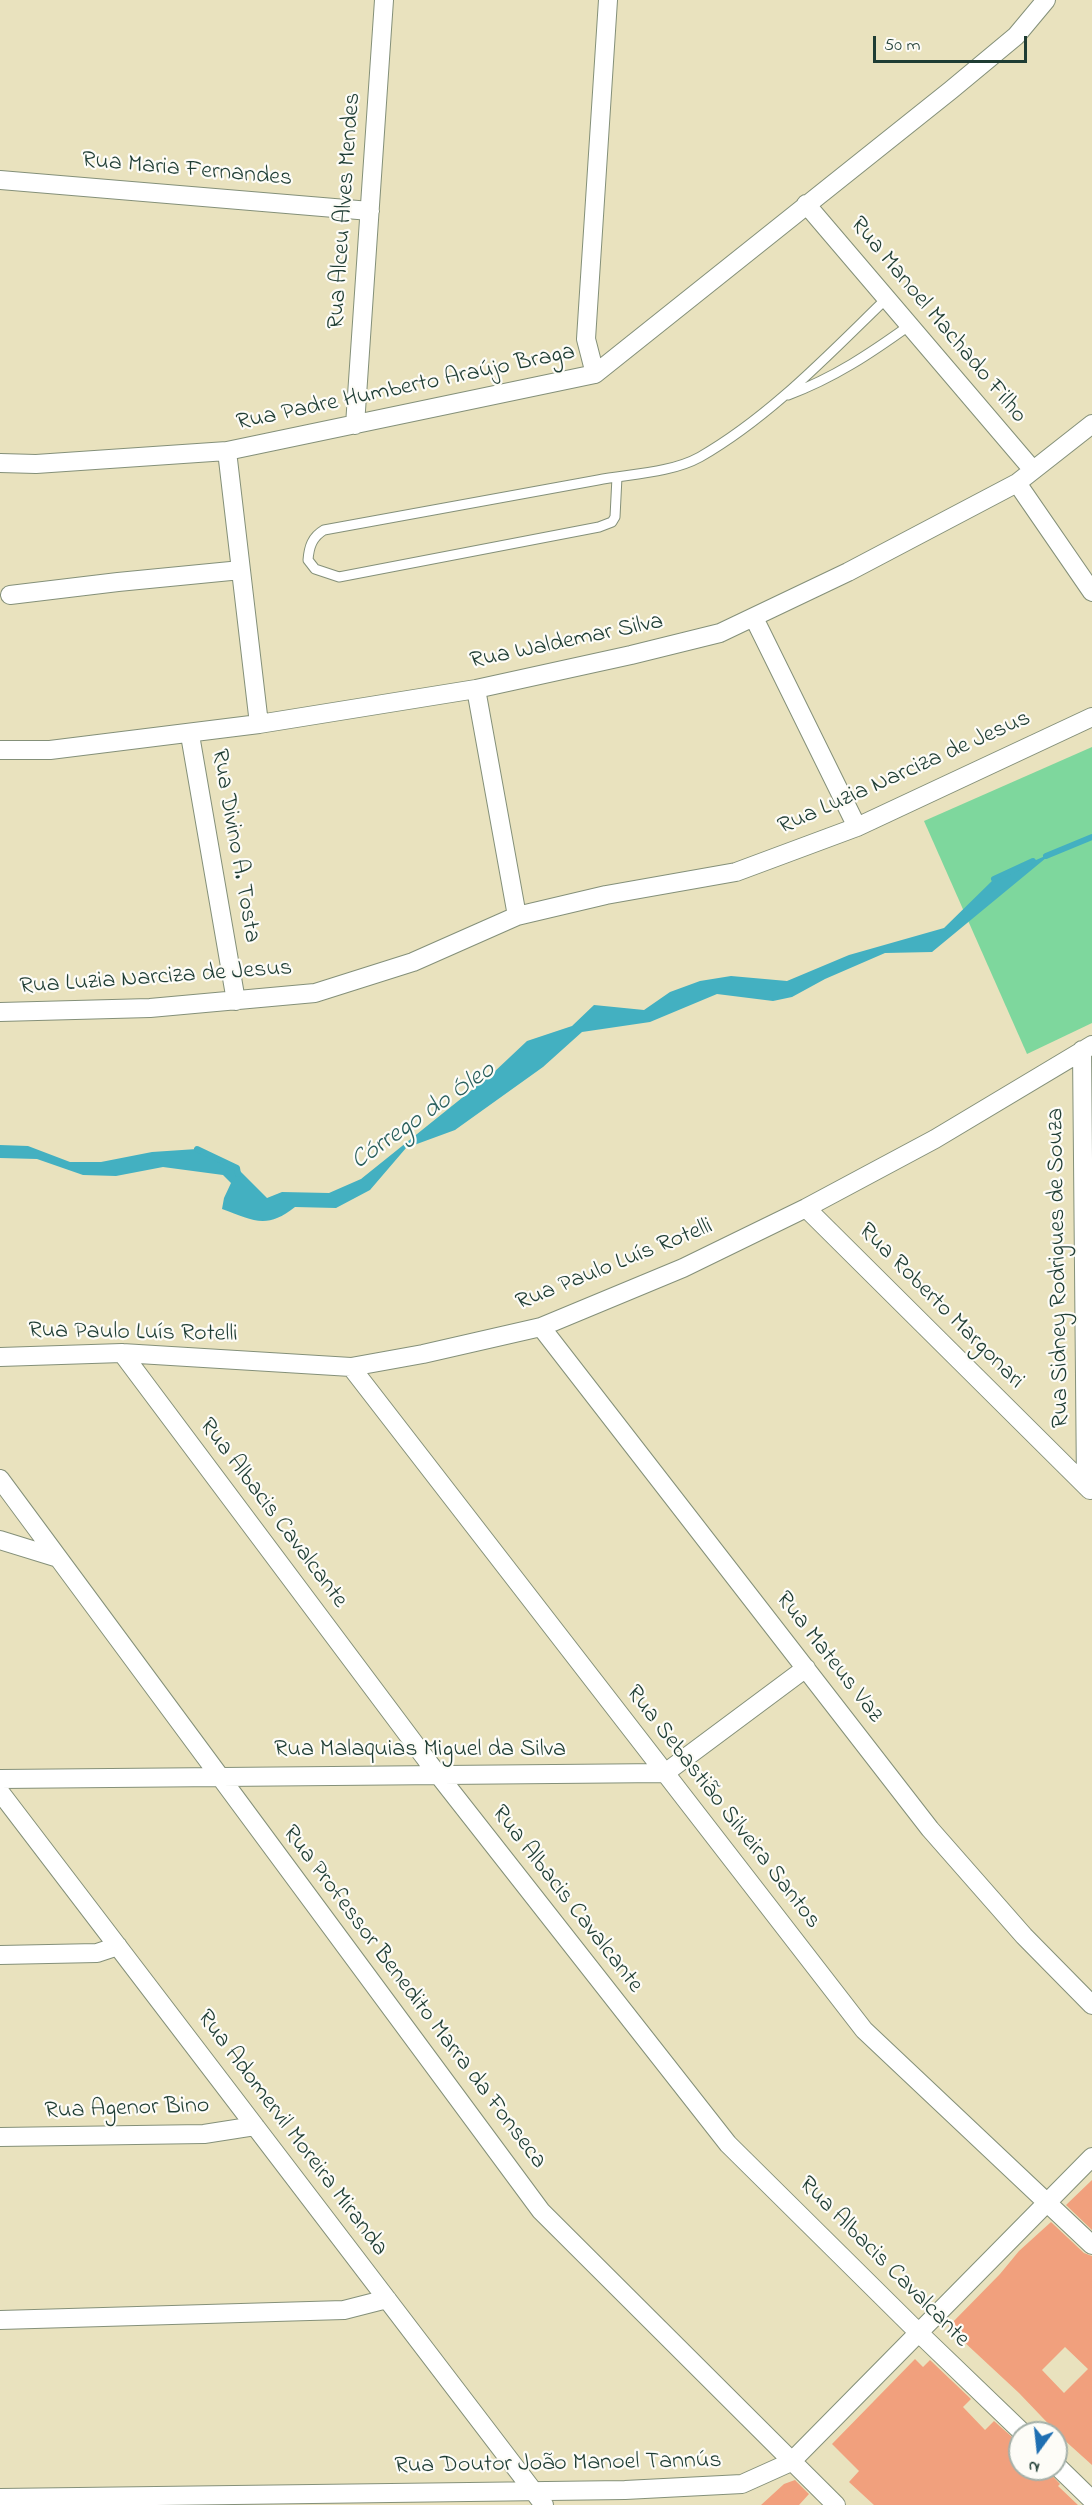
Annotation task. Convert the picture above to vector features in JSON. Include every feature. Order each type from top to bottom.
[{"type":"street","name":"Rua Alceu Alves Mendes","points":[[355,425],[384,0]]},
{"type":"street","points":[[595,374],[586,339],[608,0]]},
{"type":"street","name":"Rua Padre Humberto Araújo Braga","points":[[0,463],[36,464],[227,451],[595,374],[1016,36],[1046,0]]},
{"type":"street","name":"Rua Maria Fernandes","points":[[0,180],[370,211]]},
{"type":"street","name":"Rua Manoel Machado Filho","points":[[806,204],[1032,469]]},
{"type":"street","name":"Rua Waldemar Silva","points":[[0,750],[50,750],[190,735],[476,689],[720,633],[848,572],[1017,483],[1092,424]]},
{"type":"street","points":[[227,451],[258,724]]},
{"type":"street","points":[[1017,483],[1092,592]]},
{"type":"street","points":[[10,595],[241,570]]},
{"type":"street","points":[[754,618],[857,827]]},
{"type":"street","points":[[476,689],[517,916]]},
{"type":"street","name":"Rua Luzia Narciza de Jesus","points":[[0,1012],[150,1008],[315,993],[413,962],[517,916],[606,895],[736,872],[857,827],[1092,717]]},
{"type":"street","name":"Rua Divino A. Tosta","points":[[190,735],[236,1001]]},
{"type":"street","name":"Rua Paulo Luís Rotelli","points":[[0,1357],[122,1353],[351,1367],[423,1354],[541,1327],[683,1268],[806,1208],[935,1139],[1087,1047]]},
{"type":"street","name":"Rua Sidney Rodrigues de Souza","points":[[1087,1047],[1089,1489]]},
{"type":"street","name":"Rua Roberto Margonari","points":[[806,1208],[1089,1489]]},
{"type":"street","name":"Rua Mateus Vaz","points":[[541,1327],[930,1829],[1024,1936],[1092,2005]]},
{"type":"street","name":"Rua Albacis Cavalcante","points":[[122,1353],[438,1775],[728,2144],[1011,2421]]},
{"type":"street","name":"Rua Sebastião Silveira Santos","points":[[351,1367],[864,2030],[1092,2245]]},
{"type":"street","name":"Rua Professor Benedito Marra da Fonseca","points":[[0,1479],[219,1777],[429,2056],[541,2211],[836,2505]]},
{"type":"street","points":[[0,1540],[58,1558]]},
{"type":"street","points":[[665,1773],[806,1668]]},
{"type":"street","name":"Rua Malaquias Miguel da Silva","points":[[0,1779],[665,1773]]},
{"type":"street","name":"Rua Adomervil Moreira Miranda","points":[[0,1792],[539,2498]]},
{"type":"street","points":[[0,1955],[97,1953],[118,1946]]},
{"type":"street","name":"Rua Agenor Bino","points":[[0,2138],[204,2134],[255,2126]]},
{"type":"street","name":"Rua Doutor João Manoel Tannús","points":[[0,2499],[539,2498],[625,2490],[742,2484],[791,2462],[1092,2157]]},
{"type":"street","points":[[0,2320],[344,2310],[387,2299]]},
{"type":"street","points":[[1068,2477],[1092,2500]]},
{"type":"lane","points":[[617,477],[615,517],[612,522],[600,527],[339,577],[315,569],[308,560],[309,547],[317,534],[324,530],[617,477],[667,468],[698,458],[771,408],[886,298]]},
{"type":"lane","points":[[783,397],[815,385],[850,367],[910,325]]},
{"type":"green space","points":[[1092,747],[1092,1023],[1027,1054],[924,821]]},
{"type":"water","points":[[1052,853],[932,952],[885,953],[825,979],[792,997],[773,1001],[717,994],[650,1022],[582,1032],[543,1067],[455,1130],[406,1148],[370,1190],[336,1208],[295,1207],[276,1219],[259,1221],[222,1209],[231,1183],[223,1175],[163,1167],[116,1176],[83,1175],[37,1159],[0,1158],[0,1145],[28,1146],[70,1162],[101,1162],[152,1152],[197,1149],[237,1168],[267,1198],[282,1192],[329,1193],[361,1179],[493,1073],[527,1041],[572,1026],[594,1005],[644,1010],[670,992],[700,981],[731,976],[787,981],[849,955],[944,928],[995,878]]},
{"type":"building","points":[[1092,2180],[1092,2230],[1066,2205]]},
{"type":"building","points":[[1051,2222],[1084,2253],[1092,2256],[1092,2465],[1068,2443],[1068,2421],[1046,2421],[948,2327],[1000,2274],[1019,2251]],"holes":[[[1065,2347],[1088,2369],[1064,2393],[1042,2370]]]},
{"type":"building","points":[[915,2359],[923,2367],[930,2360],[971,2399],[963,2407],[985,2430],[994,2421],[1008,2433],[1008,2481],[1057,2481],[1060,2484],[1058,2486],[1078,2505],[874,2505],[849,2482],[859,2471],[832,2444]]},
{"type":"building","points":[[795,2480],[809,2494],[799,2505],[761,2505],[784,2484]]},
{"type":"waterway","name":"Córrego do Óleo","points":[[1046,856],[1092,837]]},
{"type":"waterway","name":"Córrego do Óleo","points":[[994,879],[1033,861]]},
{"type":"waterway","name":"Córrego do Óleo","points":[[197,1149],[237,1168],[238,1174]]}]
